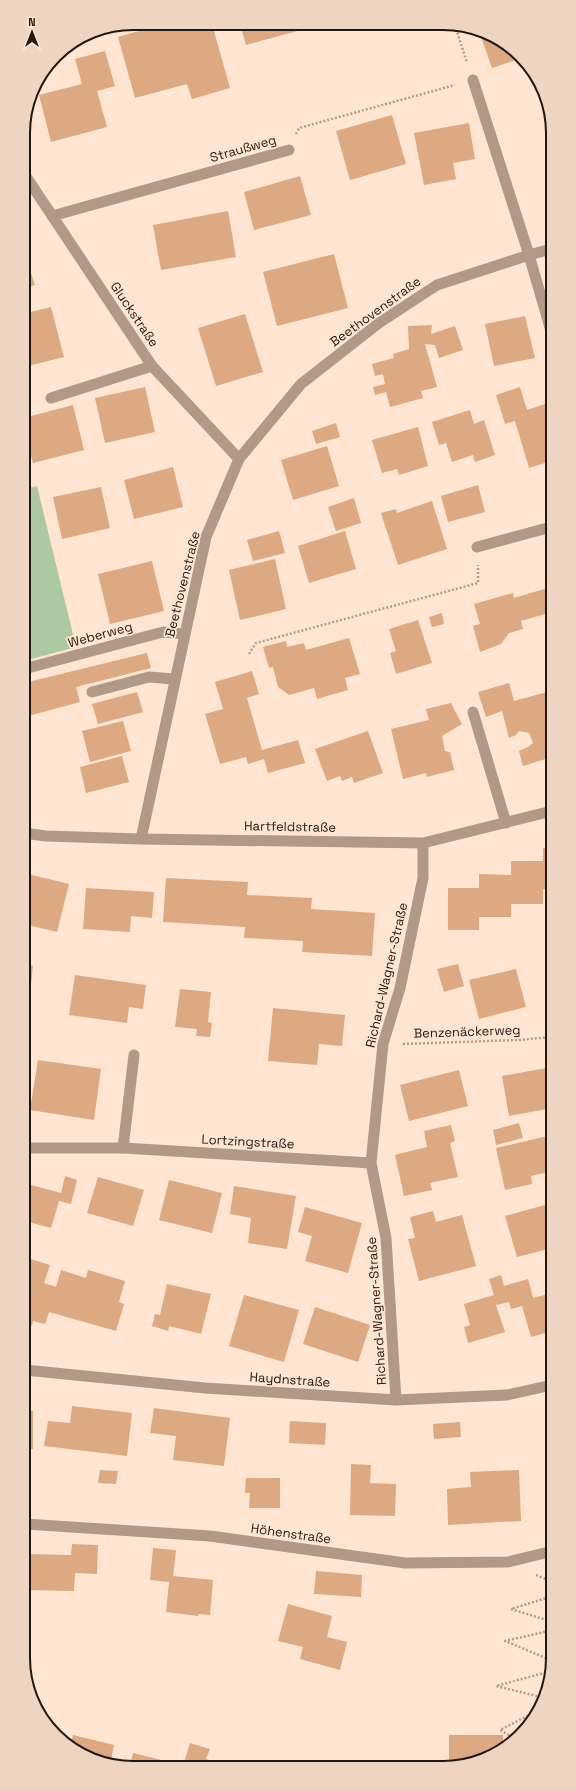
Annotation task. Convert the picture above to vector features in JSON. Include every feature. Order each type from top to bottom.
[{"type":"street","points":[[473,80],[529,255],[546,314]]},
{"type":"street","name":"Straußweg","points":[[52,216],[290,150]]},
{"type":"street","name":"Gluckstraße","points":[[30,183],[152,366],[239,459]]},
{"type":"street","name":"Beethovenstraße","points":[[141,839],[174,679],[206,537],[239,459],[301,384],[380,323],[437,284],[546,250]]},
{"type":"street","points":[[51,398],[152,366]]},
{"type":"street","points":[[476,547],[546,528]]},
{"type":"street","name":"Weberweg","points":[[30,666],[163,632],[184,634]]},
{"type":"street","points":[[92,692],[149,677],[174,679]]},
{"type":"street","points":[[473,712],[506,823]]},
{"type":"street","name":"Hartfeldstraße","points":[[30,834],[46,836],[141,839],[423,843],[546,813]]},
{"type":"street","name":"Richard-Wagner-Straße","points":[[396,1400],[386,1238],[371,1163],[383,1044],[400,988],[423,878],[423,843]]},
{"type":"street","points":[[123,1148],[134,1055]]},
{"type":"street","name":"Lortzingstraße","points":[[30,1148],[123,1148],[371,1163]]},
{"type":"street","name":"Haydnstraße","points":[[30,1370],[205,1388],[396,1400],[507,1395],[546,1386]]},
{"type":"street","name":"Höhenstraße","points":[[30,1524],[210,1536],[404,1563],[508,1562],[546,1553]]},
{"type":"path","points":[[457,31],[473,80]]},
{"type":"path","name":"Straußweg","points":[[290,150],[299,128],[473,80]]},
{"type":"path","points":[[249,654],[256,643],[478,583],[476,547]]},
{"type":"path","name":"Benzenäckerweg","points":[[383,1044],[518,1040],[546,1038]]},
{"type":"path","points":[[546,1598],[511,1609],[546,1620]]},
{"type":"path","points":[[546,1632],[505,1641],[546,1658]]},
{"type":"path","points":[[538,1696],[496,1686],[545,1673]]},
{"type":"path","points":[[511,1736],[500,1730],[529,1715]]},
{"type":"green space","points":[[37,486],[76,647],[30,659],[30,488]]},
{"type":"building","points":[[142,30],[214,30],[230,88],[192,99],[187,84],[135,98],[118,37]]},
{"type":"building","points":[[242,30],[302,30],[246,45]]},
{"type":"building","points":[[481,38],[500,47],[516,60],[492,68]]},
{"type":"building","points":[[105,51],[115,86],[97,91],[107,127],[51,142],[39,95],[82,84],[75,59]]},
{"type":"building","points":[[392,115],[406,164],[350,180],[336,131]]},
{"type":"building","points":[[469,123],[475,159],[453,163],[456,179],[424,185],[414,133]]},
{"type":"building","points":[[300,176],[311,215],[254,230],[244,192]]},
{"type":"building","points":[[228,211],[236,257],[161,270],[153,225]]},
{"type":"building","points":[[334,254],[348,308],[277,326],[263,272]]},
{"type":"building","points":[[30,270],[35,285],[30,287]]},
{"type":"building","points":[[51,307],[64,357],[30,366],[30,312]]},
{"type":"building","points":[[245,314],[263,372],[216,386],[198,328]]},
{"type":"building","points":[[525,316],[535,358],[494,366],[485,324]]},
{"type":"building","points":[[432,325],[431,334],[455,326],[463,350],[439,358],[435,345],[425,344],[437,387],[421,391],[423,398],[390,407],[386,392],[375,395],[373,387],[385,384],[383,374],[375,376],[372,364],[394,358],[393,354],[409,349],[408,326]]},
{"type":"building","points":[[145,387],[155,432],[105,443],[95,398]]},
{"type":"building","points":[[520,387],[527,410],[546,404],[546,463],[529,468],[515,421],[505,424],[496,395]]},
{"type":"building","points":[[73,405],[84,450],[33,463],[30,452],[30,416]]},
{"type":"building","points":[[470,410],[474,424],[484,420],[495,455],[475,462],[473,455],[452,462],[446,443],[439,445],[432,422]]},
{"type":"building","points":[[336,423],[340,437],[316,444],[312,431]]},
{"type":"building","points":[[418,427],[428,466],[399,475],[397,469],[382,473],[372,440]]},
{"type":"building","points":[[327,446],[339,486],[293,500],[281,460]]},
{"type":"building","points":[[173,467],[183,507],[134,519],[124,480]]},
{"type":"building","points":[[478,485],[485,512],[448,522],[441,496]]},
{"type":"building","points":[[101,487],[110,528],[62,539],[53,497]]},
{"type":"building","points":[[354,498],[361,523],[336,531],[328,507]]},
{"type":"building","points":[[432,501],[447,549],[398,565],[381,513],[396,509],[397,513]]},
{"type":"building","points":[[279,531],[285,553],[253,561],[247,540]]},
{"type":"building","points":[[345,531],[356,569],[309,583],[298,546]]},
{"type":"building","points":[[275,559],[286,609],[240,620],[229,570]]},
{"type":"building","points":[[152,561],[164,611],[110,624],[98,574]]},
{"type":"building","points":[[546,588],[546,614],[521,621],[523,629],[509,633],[501,644],[480,652],[473,626],[480,624],[474,604],[513,593],[514,598]]},
{"type":"building","points":[[442,613],[444,624],[432,627],[429,617]]},
{"type":"building","points":[[418,620],[432,663],[396,674],[390,653],[396,651],[389,629]]},
{"type":"building","points":[[349,638],[360,674],[345,678],[348,690],[317,699],[314,688],[289,695],[278,687],[273,667],[269,668],[263,647],[286,641],[287,647],[304,643],[306,650]]},
{"type":"building","points":[[147,653],[151,668],[76,687],[80,702],[30,715],[30,682]]},
{"type":"building","points":[[252,671],[259,694],[247,698],[262,750],[298,740],[305,763],[268,773],[264,759],[248,764],[246,757],[220,764],[205,714],[223,709],[215,682]]},
{"type":"building","points":[[509,683],[514,701],[546,692],[546,759],[523,766],[519,751],[533,743],[529,733],[519,731],[516,735],[509,738],[502,711],[486,717],[478,692]]},
{"type":"building","points":[[137,692],[143,712],[98,724],[92,704]]},
{"type":"building","points":[[451,703],[462,724],[442,736],[445,751],[450,752],[454,770],[427,777],[426,773],[403,779],[391,729],[429,720],[426,709]]},
{"type":"building","points":[[123,721],[131,751],[90,762],[82,731]]},
{"type":"building","points":[[368,731],[383,773],[354,783],[352,777],[342,781],[340,776],[327,781],[315,749]]},
{"type":"building","points":[[122,756],[129,782],[86,793],[80,767]]},
{"type":"building","points":[[543,848],[546,848],[546,889],[543,889],[543,904],[511,904],[511,917],[479,917],[479,930],[448,930],[448,888],[479,888],[479,874],[511,875],[511,861],[543,861]]},
{"type":"building","points":[[30,874],[69,884],[57,932],[30,925]]},
{"type":"building","points":[[166,878],[248,882],[247,895],[312,898],[311,909],[375,913],[372,956],[302,952],[303,941],[244,938],[245,927],[163,922]]},
{"type":"building","points":[[86,888],[154,892],[152,918],[131,916],[130,932],[83,929]]},
{"type":"building","points":[[458,964],[464,986],[444,992],[437,969]]},
{"type":"building","points":[[30,966],[33,966],[30,994]]},
{"type":"building","points":[[516,969],[526,1007],[479,1019],[469,980]]},
{"type":"building","points":[[75,975],[146,985],[143,1009],[129,1007],[127,1023],[69,1015]]},
{"type":"building","points":[[180,989],[211,992],[208,1022],[212,1023],[210,1037],[196,1036],[197,1029],[175,1027]]},
{"type":"building","points":[[273,1008],[345,1015],[342,1046],[319,1044],[317,1065],[268,1061]]},
{"type":"building","points":[[38,1060],[101,1069],[94,1120],[30,1110]]},
{"type":"building","points":[[546,1068],[546,1109],[509,1116],[502,1076]]},
{"type":"building","points":[[459,1070],[468,1106],[409,1121],[400,1085]]},
{"type":"building","points":[[519,1123],[523,1138],[496,1145],[493,1130]]},
{"type":"building","points":[[451,1125],[455,1141],[450,1143],[458,1177],[430,1183],[432,1190],[404,1196],[395,1155],[427,1147],[424,1131]]},
{"type":"building","points":[[546,1136],[546,1172],[531,1176],[532,1184],[505,1190],[496,1148]]},
{"type":"building","points":[[65,1176],[77,1180],[71,1204],[59,1201],[51,1228],[30,1222],[30,1185],[61,1193]]},
{"type":"building","points":[[98,1177],[144,1190],[133,1226],[87,1213]]},
{"type":"building","points":[[169,1180],[222,1193],[212,1233],[159,1220]]},
{"type":"building","points":[[234,1186],[296,1196],[287,1249],[248,1243],[251,1218],[230,1214]]},
{"type":"building","points":[[546,1205],[546,1250],[517,1257],[505,1216]]},
{"type":"building","points":[[305,1207],[362,1223],[348,1273],[305,1261],[312,1236],[298,1232]]},
{"type":"building","points":[[433,1211],[436,1222],[462,1215],[476,1266],[419,1281],[408,1239],[415,1238],[410,1217]]},
{"type":"building","points":[[30,1259],[50,1265],[44,1283],[56,1287],[61,1270],[86,1278],[88,1270],[125,1281],[119,1302],[124,1304],[116,1331],[49,1312],[45,1324],[33,1321],[32,1326],[30,1325]]},
{"type":"building","points":[[501,1275],[504,1286],[528,1279],[533,1298],[546,1295],[546,1333],[531,1337],[522,1306],[511,1309],[509,1302],[496,1305],[505,1332],[468,1343],[464,1327],[470,1325],[464,1304],[494,1295],[489,1279]]},
{"type":"building","points":[[167,1284],[211,1294],[201,1334],[169,1326],[168,1331],[152,1326],[155,1314],[160,1315]]},
{"type":"building","points":[[244,1295],[299,1310],[284,1362],[229,1346]]},
{"type":"building","points":[[315,1307],[370,1325],[358,1362],[303,1344]]},
{"type":"building","points":[[72,1406],[132,1413],[127,1456],[44,1446],[48,1421],[70,1423]]},
{"type":"building","points":[[154,1408],[230,1418],[224,1466],[173,1460],[176,1436],[150,1433]]},
{"type":"building","points":[[30,1411],[33,1411],[33,1449],[30,1449]]},
{"type":"building","points":[[290,1421],[326,1423],[325,1445],[289,1443]]},
{"type":"building","points":[[460,1422],[461,1437],[434,1439],[433,1424]]},
{"type":"building","points":[[351,1464],[371,1465],[370,1483],[396,1484],[395,1516],[350,1515]]},
{"type":"building","points":[[100,1470],[118,1471],[116,1484],[98,1483]]},
{"type":"building","points":[[519,1470],[521,1521],[448,1525],[447,1489],[471,1487],[470,1472]]},
{"type":"building","points":[[246,1478],[280,1478],[280,1508],[249,1508],[250,1493],[245,1493]]},
{"type":"building","points":[[72,1544],[98,1545],[97,1574],[75,1573],[74,1591],[30,1590],[30,1554],[71,1555]]},
{"type":"building","points":[[153,1548],[176,1550],[173,1576],[213,1580],[210,1615],[198,1614],[198,1616],[166,1612],[169,1582],[150,1580]]},
{"type":"building","points":[[316,1571],[362,1575],[361,1597],[314,1594]]},
{"type":"building","points":[[288,1604],[332,1616],[327,1637],[347,1642],[340,1670],[300,1659],[303,1647],[278,1641]]},
{"type":"building","points":[[73,1735],[114,1745],[111,1759],[100,1756],[72,1741]]},
{"type":"building","points":[[449,1735],[503,1735],[503,1742],[482,1753],[463,1759],[449,1761]]},
{"type":"building","points":[[190,1743],[210,1749],[206,1759],[212,1761],[185,1761]]},
{"type":"building","points":[[133,1753],[165,1761],[133,1761],[131,1761]]}]
